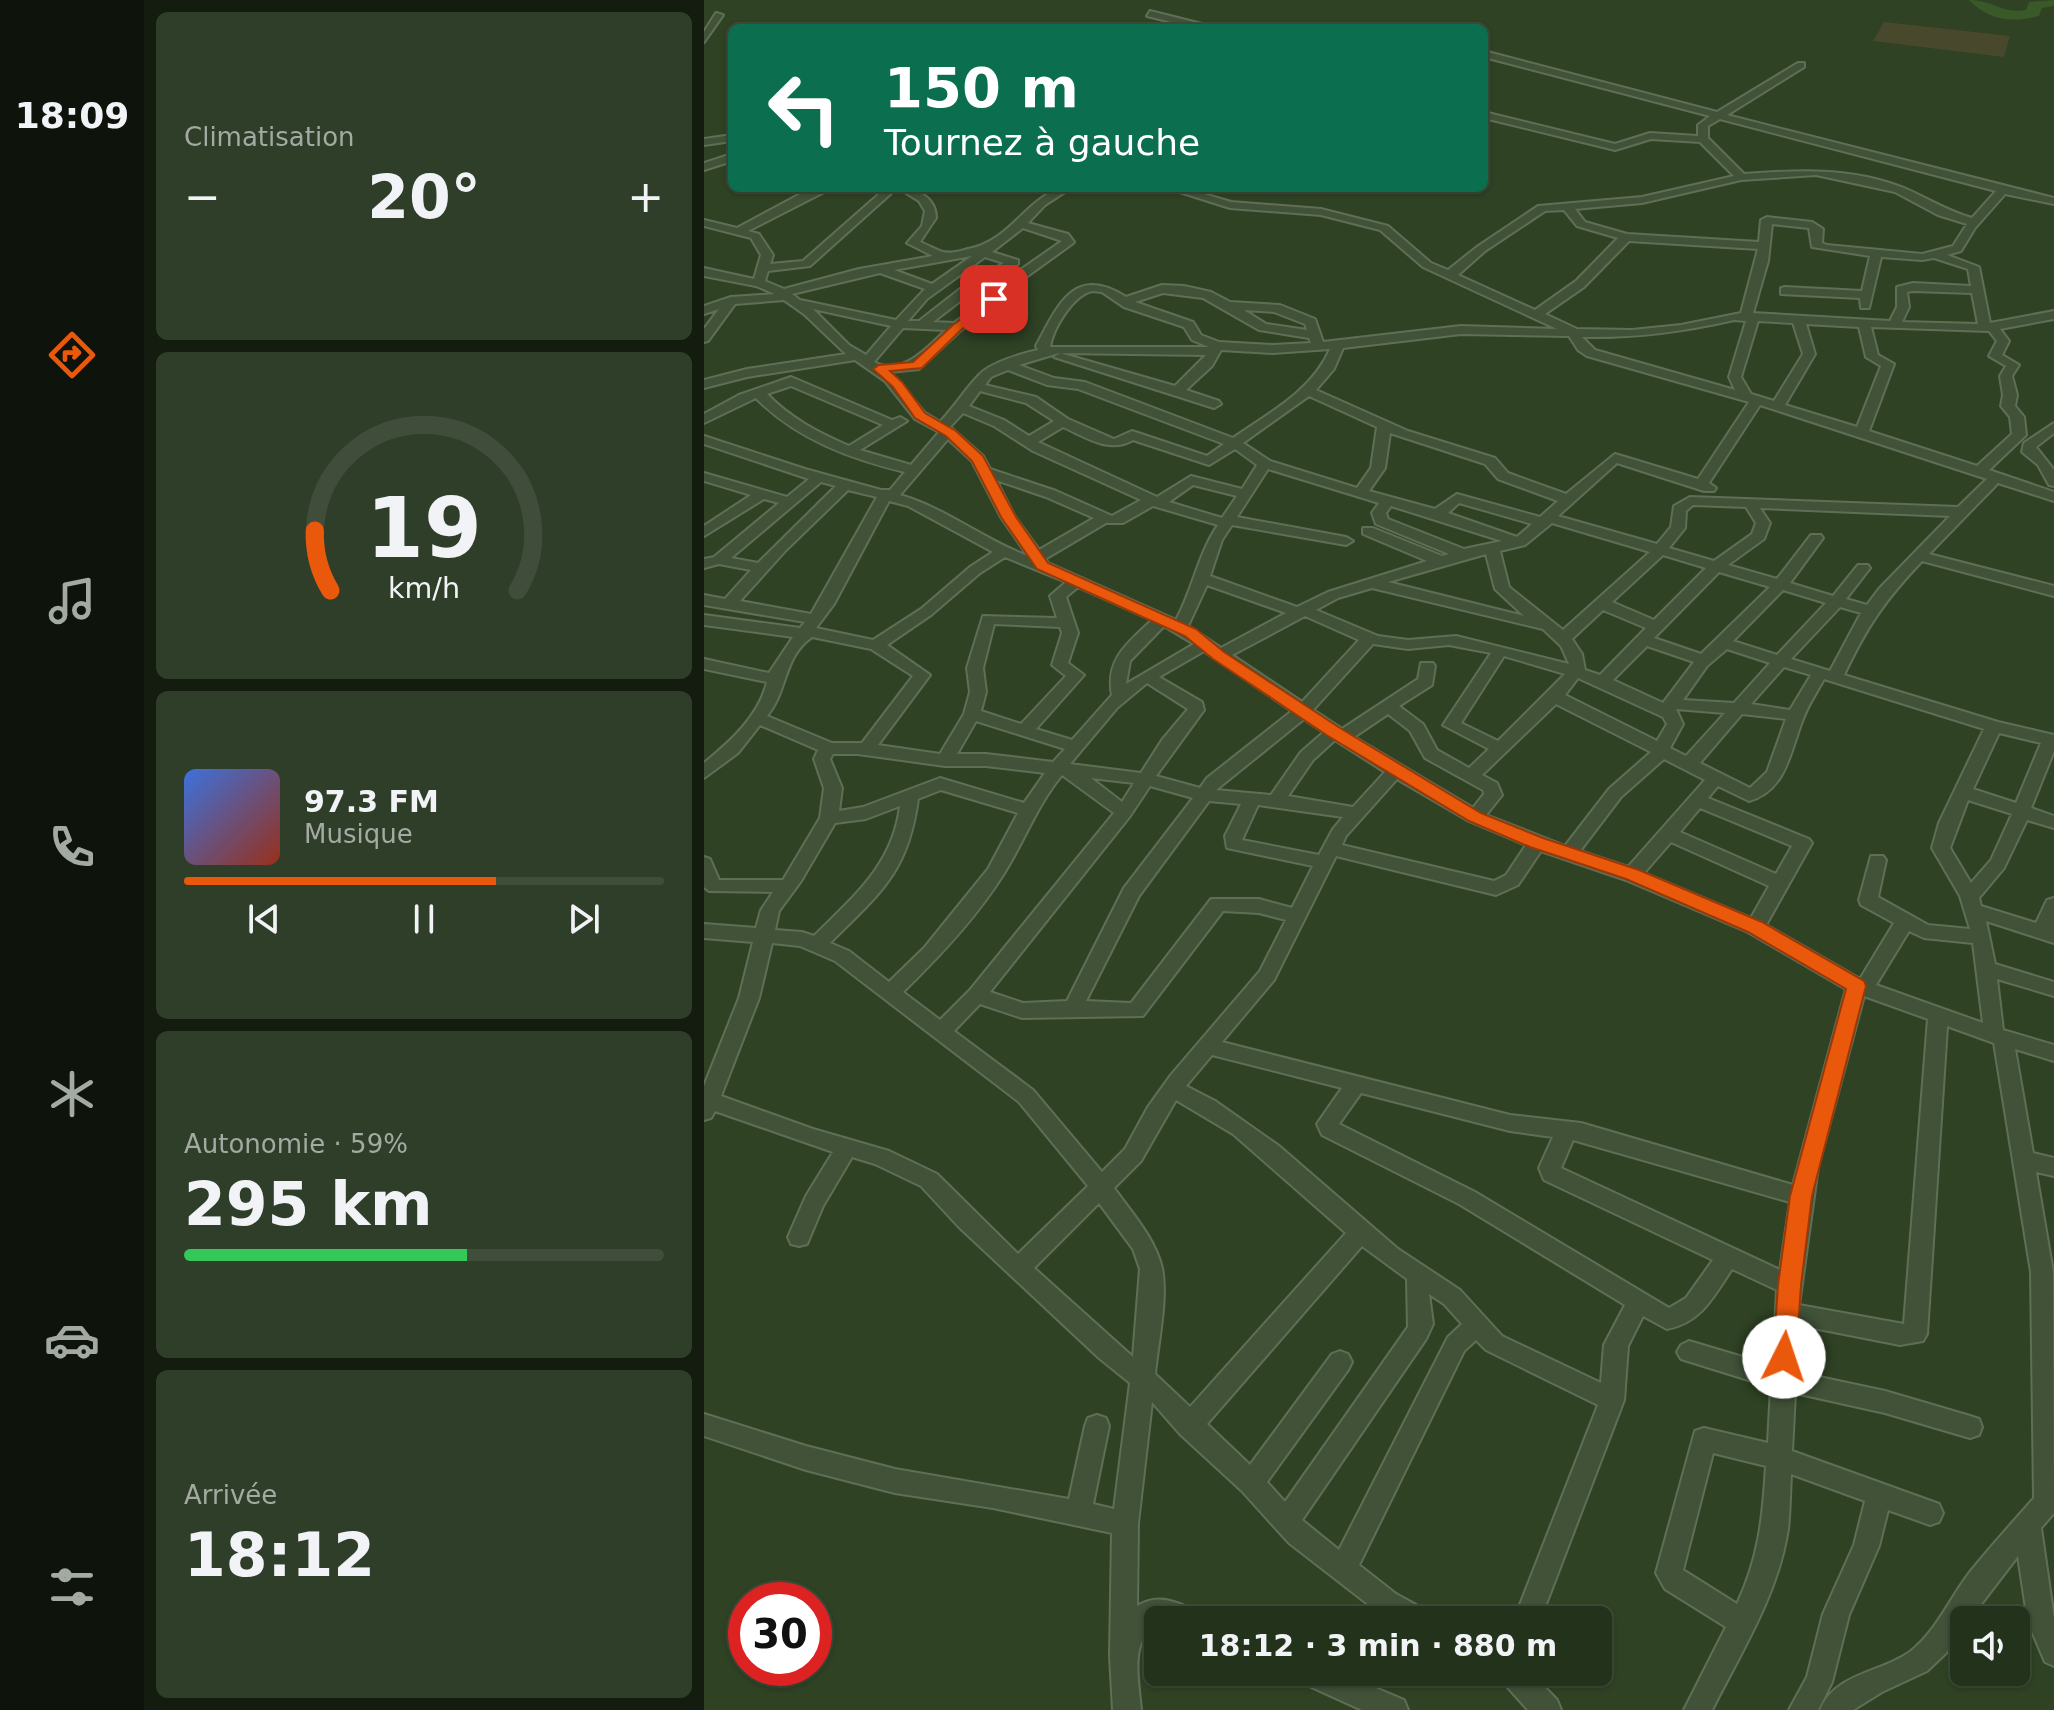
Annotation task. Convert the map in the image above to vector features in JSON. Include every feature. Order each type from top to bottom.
[{"type":"street","points":[[1150,14],[1191,24]]},
{"type":"street","points":[[704,39],[719,15]]},
{"type":"street","points":[[1488,55],[1715,117],[1776,129],[2054,201]]},
{"type":"street","points":[[1703,139],[1703,125],[1801,65]]},
{"type":"street","points":[[1488,116],[1615,147],[1650,136],[1703,139],[1741,177]]},
{"type":"street","points":[[704,142],[728,139]]},
{"type":"street","points":[[704,167],[728,158]]},
{"type":"street","points":[[1450,275],[1542,208],[1642,200],[1741,177],[1816,172],[1887,160]]},
{"type":"street","points":[[1816,172],[1886,186],[1942,213],[1975,223]]},
{"type":"street","points":[[1751,398],[1735,377],[1750,318],[1764,246],[1765,224],[1772,218],[1812,225],[1817,229],[1816,245],[1820,247],[1922,257],[1957,249],[2003,190]]},
{"type":"street","points":[[741,230],[814,192]]},
{"type":"street","points":[[763,268],[806,264],[887,192]]},
{"type":"street","points":[[911,192],[927,200],[930,207],[930,224],[913,243],[948,258]]},
{"type":"street","points":[[869,362],[898,324],[932,288],[986,251],[1041,203],[1059,192]]},
{"type":"street","points":[[1186,192],[1230,205],[1321,212],[1384,228],[1398,237],[1412,255],[1572,331],[1582,347],[1591,353],[1862,432],[2054,497]]},
{"type":"street","points":[[1566,205],[1581,224],[1626,237],[1764,246]]},
{"type":"street","points":[[704,231],[711,224],[755,236],[767,255],[759,283]]},
{"type":"street","points":[[704,384],[747,373],[869,362],[915,366],[957,327],[994,299],[997,292],[1068,242],[1064,236],[1020,224]]},
{"type":"street","points":[[1537,314],[1580,284],[1626,237]]},
{"type":"street","points":[[704,310],[731,301],[787,296],[883,270],[986,251],[1014,261],[943,307],[921,326]]},
{"type":"street","points":[[1862,432],[1888,364],[1872,357],[1868,324],[1872,314],[1863,308],[1876,253]]},
{"type":"street","points":[[1936,255],[1970,264],[1988,328],[2003,341],[1995,356],[2013,365],[2006,376],[2010,395],[2008,406],[2020,427],[2019,435],[1979,472]]},
{"type":"street","points":[[926,262],[945,278]]},
{"type":"street","points":[[960,268],[990,277]]},
{"type":"street","points":[[883,270],[932,288]]},
{"type":"street","points":[[704,272],[759,283],[787,296],[898,324],[957,327]]},
{"type":"street","points":[[1894,325],[1903,307],[1901,290],[1913,287],[1975,290]]},
{"type":"street","points":[[1044,352],[1043,340],[1077,291],[1102,288],[1124,302],[1187,324],[1196,337],[1216,348]]},
{"type":"street","points":[[1124,302],[1166,289],[1194,291],[1228,306],[1263,327],[1338,345],[1461,330],[1632,334],[1681,329],[1726,317],[1988,328],[2054,315]]},
{"type":"street","points":[[1785,291],[1867,295]]},
{"type":"street","points":[[787,296],[845,348],[898,385],[916,412],[944,429],[978,459],[1008,517],[1040,562]]},
{"type":"street","points":[[704,338],[731,301]]},
{"type":"street","points":[[1228,306],[1277,308],[1311,322],[1316,340]]},
{"type":"street","points":[[1778,406],[1809,354],[1798,318]]},
{"type":"street","points":[[704,772],[726,755],[772,698],[778,668],[810,628],[889,494],[913,470],[986,374],[1005,364],[1044,352],[1273,349],[1316,340]]},
{"type":"street","points":[[1132,435],[1209,461],[1308,391],[1328,369],[1338,345]]},
{"type":"street","points":[[1177,391],[1208,363],[1216,348]]},
{"type":"street","points":[[1044,352],[1133,376],[1214,404]]},
{"type":"street","points":[[1005,364],[1052,382],[1076,384],[1236,444],[1265,464],[1438,514],[1493,540],[1520,542],[1616,458],[1701,484],[1743,502],[1760,519],[1763,530],[1757,538],[1715,567],[1602,682]]},
{"type":"street","points":[[1092,390],[1133,376]]},
{"type":"street","points":[[704,419],[780,383],[794,382],[893,425]]},
{"type":"street","points":[[1031,400],[1052,382]]},
{"type":"street","points":[[974,386],[1031,400],[1058,415],[1062,421],[1112,443],[1132,435],[1144,411]]},
{"type":"street","points":[[1308,391],[1428,443],[1490,461],[1503,476],[1568,500]]},
{"type":"street","points":[[759,393],[781,417],[851,450],[913,470]]},
{"type":"street","points":[[1701,484],[1751,398]]},
{"type":"street","points":[[961,408],[999,423],[1028,442],[1155,502],[1227,521],[1346,541]]},
{"type":"street","points":[[851,450],[916,412]]},
{"type":"street","points":[[1028,442],[1062,421]]},
{"type":"street","points":[[1360,493],[1378,468],[1384,426]]},
{"type":"street","points":[[2054,427],[2029,446],[2029,452],[2043,463],[2054,482]]},
{"type":"street","points":[[704,440],[819,477],[889,494],[935,513],[1003,552],[1040,562],[1180,627],[1338,735],[1475,817],[1537,843],[1632,875],[1755,927],[1860,987],[1999,1037],[2054,1053]]},
{"type":"street","points":[[1180,627],[1203,578],[1215,540],[1265,464]]},
{"type":"street","points":[[985,472],[1051,494],[1105,518],[1118,520],[1191,480],[1245,494]]},
{"type":"street","points":[[704,477],[787,501]]},
{"type":"street","points":[[711,562],[819,477]]},
{"type":"street","points":[[1554,696],[1749,795],[1762,789],[1776,771],[1796,716],[1828,676],[1870,611],[1996,477]]},
{"type":"street","points":[[730,603],[846,484]]},
{"type":"street","points":[[704,532],[763,493]]},
{"type":"street","points":[[1438,514],[1457,498],[1660,550],[1870,611]]},
{"type":"street","points":[[1388,500],[1379,513],[1381,521],[1463,554]]},
{"type":"street","points":[[1564,638],[1660,550],[1676,531],[1680,522],[1678,511],[1686,503],[1698,500],[1964,512]]},
{"type":"street","points":[[890,993],[931,953],[995,873],[1027,810],[1065,772],[1076,747],[1120,696],[1148,677],[1300,610],[1463,554],[1493,540],[1515,513]]},
{"type":"street","points":[[1040,562],[1105,518]]},
{"type":"street","points":[[1368,531],[1441,561]]},
{"type":"street","points":[[1668,708],[1704,660],[1781,584],[1816,538]]},
{"type":"street","points":[[1472,775],[1554,696],[1578,668],[1576,656],[1564,638],[1544,625],[1501,587],[1493,540]]},
{"type":"street","points":[[876,645],[926,612],[975,570],[1003,552]]},
{"type":"street","points":[[1919,556],[2054,591]]},
{"type":"street","points":[[711,562],[762,568]]},
{"type":"street","points":[[1688,765],[1863,568]]},
{"type":"street","points":[[1203,578],[1371,637],[1403,645],[1447,640],[1499,652],[1576,672],[1668,708],[1741,708],[1796,716]]},
{"type":"street","points":[[1026,729],[1076,675],[1060,665],[1070,640],[1058,594],[1077,581]]},
{"type":"street","points":[[1372,583],[1544,625]]},
{"type":"street","points":[[704,600],[730,603],[876,645],[922,676],[868,747]]},
{"type":"street","points":[[1602,604],[1658,627]]},
{"type":"street","points":[[945,760],[972,714],[978,692],[975,668],[988,618],[1067,623]]},
{"type":"street","points":[[1120,696],[1116,683],[1118,665],[1163,618]]},
{"type":"street","points":[[704,620],[810,628]]},
{"type":"street","points":[[1073,1008],[1131,893],[1220,775],[1303,711],[1371,637]]},
{"type":"street","points":[[1646,640],[1704,660]]},
{"type":"street","points":[[1721,644],[1742,647],[1828,676],[2052,741],[1993,874],[1971,903]]},
{"type":"street","points":[[1499,652],[1451,725],[1500,748]]},
{"type":"street","points":[[704,664],[774,679]]},
{"type":"street","points":[[1277,800],[1307,756],[1426,681],[1427,666]]},
{"type":"street","points":[[941,1032],[977,995],[1124,812],[1196,706],[1148,677]]},
{"type":"street","points":[[1388,706],[1417,728],[1429,752],[1472,775],[1494,792],[1475,817]]},
{"type":"street","points":[[1569,853],[1602,808],[1659,751],[1675,723],[1668,708]]},
{"type":"street","points":[[972,714],[1076,747]]},
{"type":"street","points":[[757,718],[821,743],[828,749],[868,747],[887,754],[945,760],[986,760],[1065,772],[1145,779],[1205,795],[1277,800],[1354,813]]},
{"type":"street","points":[[1834,1710],[1848,1696],[1872,1682],[1918,1662],[1937,1644],[1978,1583],[2050,1498],[2048,1275],[1999,1037],[1982,937],[1971,903],[1941,848],[1962,792],[1994,726]]},
{"type":"street","points":[[828,749],[822,760],[833,788],[829,818],[770,910],[749,998],[706,1106],[894,1162],[929,1180],[1107,1351],[1145,1380],[1312,1546],[1392,1606]]},
{"type":"street","points":[[1019,1268],[1133,1155],[1172,1089],[1257,991],[1354,813],[1396,770]]},
{"type":"street","points":[[1065,772],[1124,812]]},
{"type":"street","points":[[1632,875],[1716,778]]},
{"type":"street","points":[[829,818],[866,813],[931,786],[945,784],[1027,810]]},
{"type":"street","points":[[1962,792],[2054,822]]},
{"type":"street","points":[[818,944],[861,900],[897,852],[906,826],[910,795]]},
{"type":"street","points":[[1252,799],[1233,844],[1328,856],[1496,888],[1512,880],[1537,843]]},
{"type":"street","points":[[1695,799],[1803,843],[1755,927]]},
{"type":"street","points":[[1667,833],[1779,883]]},
{"type":"street","points":[[1877,860],[1868,900],[1931,932],[1982,937]]},
{"type":"street","points":[[704,863],[708,880],[715,886],[788,886]]},
{"type":"street","points":[[1971,903],[2048,934],[2054,905]]},
{"type":"street","points":[[977,995],[1022,1011],[1073,1008],[1138,1010],[1218,904],[1259,906],[1297,916]]},
{"type":"street","points":[[1698,1710],[1744,1623],[1769,1559],[1775,1529],[1789,1285],[1801,1196],[1860,987],[1905,921]]},
{"type":"street","points":[[704,931],[802,939],[842,956],[1026,1096],[1101,1188],[1142,1245],[1151,1269],[1145,1380],[1125,1523],[1123,1656],[1127,1710]]},
{"type":"street","points":[[1989,969],[2054,989]]},
{"type":"street","points":[[1788,1313],[1900,1335],[1915,1334],[1938,1015]]},
{"type":"street","points":[[1208,1046],[1524,1126],[1567,1130],[1801,1196]]},
{"type":"street","points":[[1356,1085],[1327,1128],[1467,1198],[1667,1319],[1681,1316],[1727,1258]]},
{"type":"street","points":[[1172,1089],[1212,1109],[1263,1145],[1391,1257],[1452,1297],[1494,1343],[1612,1400]]},
{"type":"street","points":[[1567,1130],[1550,1168],[1552,1174],[1789,1285]]},
{"type":"street","points":[[799,1237],[814,1202],[847,1147]]},
{"type":"street","points":[[2024,1160],[2054,1167]]},
{"type":"street","points":[[1189,1426],[1361,1232]]},
{"type":"street","points":[[1287,1521],[1421,1328],[1416,1283],[1423,1278]]},
{"type":"street","points":[[1532,1606],[1612,1400],[1616,1345],[1638,1303]]},
{"type":"street","points":[[1343,1569],[1456,1344],[1476,1325]]},
{"type":"street","points":[[1689,1352],[1783,1380],[1885,1402],[1970,1427]]},
{"type":"street","points":[[1251,1483],[1340,1362]]},
{"type":"street","points":[[704,1425],[806,1458],[895,1481],[1125,1523]]},
{"type":"street","points":[[1079,1514],[1097,1426]]},
{"type":"street","points":[[1744,1623],[1674,1580],[1669,1573],[1704,1439],[1780,1458],[1930,1513]]},
{"type":"street","points":[[1803,1710],[1819,1682],[1836,1614],[1866,1546],[1879,1495]]},
{"type":"street","points":[[2028,1522],[2033,1583],[2054,1653]]},
{"type":"street","points":[[1123,1656],[1139,1618],[1144,1615]]},
{"type":"street","points":[[1339,1686],[1394,1710]]},
{"type":"street","points":[[1524,1686],[1547,1710]]},
{"type":"shaded area","points":[[1884,22],[2010,36],[2004,57],[1873,41]]},
{"type":"waterway","points":[[1977,0],[2008,17],[2033,13],[2035,5],[2054,1]]},
{"type":"route","points":[[994,299],[957,327],[917,365],[879,369],[898,385],[920,416],[951,433],[978,459],[1008,517],[1043,566],[1190,632],[1219,655],[1367,754],[1475,817],[1537,843],[1632,875],[1755,927],[1857,986],[1801,1196],[1789,1285],[1784,1357]]}]
